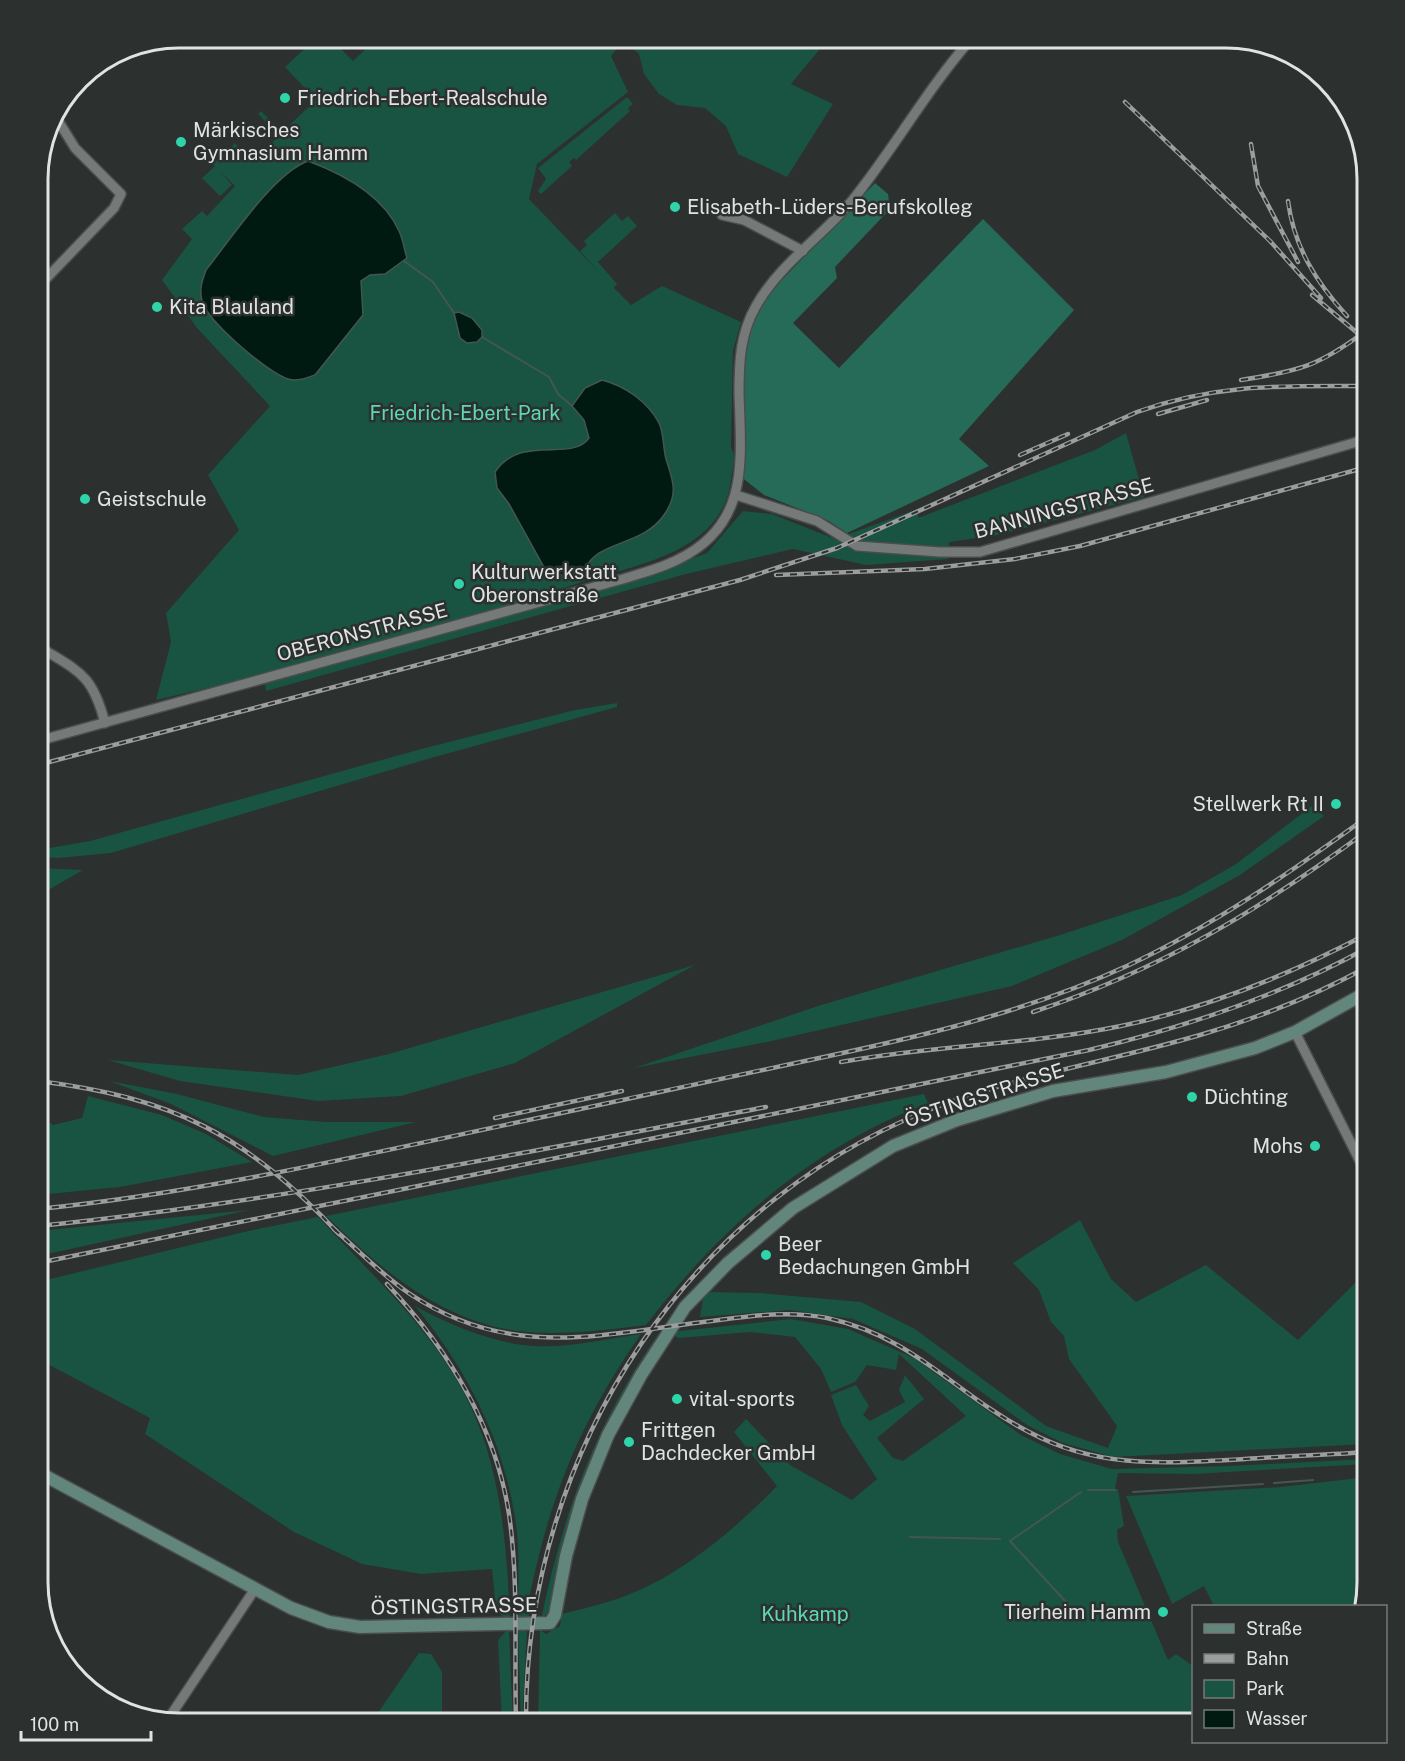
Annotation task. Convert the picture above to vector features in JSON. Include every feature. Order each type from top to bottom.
[{"type":"street","points":[[736,495],[741,456],[739,363],[744,333],[761,296],[853,199],[965,48]]},
{"type":"street","points":[[48,277],[114,208],[122,195],[75,148],[60,124]]},
{"type":"street","points":[[722,215],[744,220],[803,251]]},
{"type":"street","name":"BANNINGSTRASSE","points":[[736,495],[817,521],[857,546],[940,552],[980,552],[1357,442]]},
{"type":"street","name":"OBERONSTRASSE","points":[[48,738],[660,567],[692,552],[709,538],[731,510],[736,495]]},
{"type":"street","points":[[48,653],[87,678],[97,693],[105,723]]},
{"type":"street","name":"ÖSTINGSTRASSE","points":[[48,1477],[304,1614],[344,1625],[380,1627],[550,1623],[555,1615],[566,1556],[582,1499],[608,1435],[641,1375],[667,1332],[692,1299],[728,1263],[793,1208],[892,1146],[957,1120],[1060,1090],[1166,1072],[1214,1060],[1295,1032],[1357,998]]},
{"type":"street","points":[[1295,1032],[1357,1153]]},
{"type":"street","points":[[173,1713],[255,1588]]},
{"type":"green space","name":"Friedrich-Ebert-Park","points":[[305,48],[340,48],[353,61],[367,48],[618,48],[611,56],[628,92],[537,164],[529,199],[598,271],[580,251],[587,245],[584,241],[615,213],[622,221],[628,216],[637,226],[598,262],[617,284],[614,288],[631,305],[662,286],[741,322],[733,351],[731,448],[734,459],[731,479],[725,502],[714,521],[699,536],[659,558],[594,578],[592,576],[583,579],[585,581],[401,643],[156,700],[171,642],[166,613],[239,530],[208,475],[270,406],[197,328],[162,280],[192,239],[182,229],[202,211],[207,216],[235,186],[220,171],[232,185],[220,196],[202,178],[215,166],[213,164],[235,143],[245,154],[253,146],[261,154],[279,136],[258,114],[261,111],[282,132],[316,100],[285,67]]},
{"type":"green space","points":[[632,48],[821,48],[791,84],[833,104],[787,177],[738,154],[726,126],[705,108],[677,105],[659,94],[644,74],[639,54]]},
{"type":"green space","points":[[627,97],[633,104],[628,108],[630,111],[576,160],[574,158],[569,162],[572,166],[541,194],[538,191],[546,179],[538,168]]},
{"type":"green space","points":[[875,183],[888,194],[890,209],[835,267],[837,278],[793,323],[839,368],[983,219],[1074,310],[959,439],[989,466],[847,533],[827,520],[764,495],[740,476],[739,363],[748,320],[781,281]]},
{"type":"green space","points":[[1126,433],[1144,497],[998,535],[949,542],[948,559],[866,565],[793,549],[686,574],[266,691],[265,684],[654,572],[707,553],[743,511],[772,514],[835,539],[918,509],[918,518],[1095,450]]},
{"type":"green space","points":[[617,703],[617,707],[431,758],[111,853],[48,858],[48,848],[90,841],[425,748],[575,710]]},
{"type":"green space","points":[[1313,805],[1324,816],[1240,875],[1122,940],[1012,986],[767,1042],[634,1068],[821,1005],[1060,935],[1182,895],[1236,864]]},
{"type":"green space","points":[[48,868],[83,870],[48,890]]},
{"type":"green space","points":[[695,965],[515,1063],[401,1096],[318,1101],[180,1081],[108,1060],[298,1075],[389,1054]]},
{"type":"green space","points":[[109,1081],[177,1094],[264,1117],[326,1122],[416,1122],[273,1156],[171,1104]]},
{"type":"green space","points":[[924,1094],[928,1103],[845,1143],[807,1167],[772,1194],[706,1255],[646,1325],[587,1332],[542,1333],[497,1327],[469,1319],[417,1292],[393,1275],[326,1216]]},
{"type":"green space","points":[[88,1096],[162,1115],[206,1134],[252,1162],[120,1187],[48,1194],[48,1122],[53,1125],[82,1118]]},
{"type":"green space","points":[[249,1210],[48,1254],[48,1230]]},
{"type":"green space","points":[[318,1217],[409,1314],[449,1368],[466,1396],[479,1426],[494,1474],[505,1546],[510,1620],[506,1620],[496,1610],[492,1569],[421,1574],[362,1564],[294,1532],[145,1434],[150,1418],[48,1364],[48,1280],[248,1231]]},
{"type":"green space","points":[[1080,1220],[1111,1279],[1136,1302],[1206,1265],[1298,1340],[1357,1281],[1357,1445],[1113,1457],[1063,1443],[1027,1425],[922,1349],[853,1319],[790,1310],[700,1317],[704,1292],[760,1293],[861,1302],[915,1329],[1046,1426],[1108,1448],[1117,1426],[1069,1359],[1064,1336],[1051,1322],[1039,1290],[1013,1263]]},
{"type":"green space","points":[[415,1306],[473,1332],[503,1341],[534,1346],[588,1343],[641,1334],[600,1399],[569,1463],[536,1566],[528,1604],[529,1620],[518,1620],[516,1524],[503,1464],[493,1436],[467,1382]]},
{"type":"green space","name":"Kuhkamp","points":[[791,1319],[848,1329],[914,1358],[1021,1435],[1060,1454],[1112,1469],[1357,1460],[1357,1465],[1194,1474],[1118,1473],[1115,1489],[1118,1489],[1124,1526],[1117,1530],[1118,1542],[1168,1660],[1176,1654],[1192,1665],[1192,1713],[538,1713],[540,1630],[546,1634],[560,1626],[562,1614],[626,1596],[664,1578],[716,1542],[777,1486],[734,1432],[746,1419],[790,1465],[852,1500],[877,1479],[842,1425],[831,1395],[856,1385],[869,1406],[863,1415],[870,1421],[905,1402],[899,1390],[905,1375],[924,1399],[877,1438],[893,1458],[903,1461],[966,1416],[899,1354],[896,1370],[867,1365],[855,1382],[831,1392],[821,1369],[795,1337],[750,1332],[678,1338],[670,1332]]},
{"type":"green space","points":[[659,1333],[624,1394],[569,1525],[549,1611],[541,1620],[560,1542],[585,1470],[617,1401]]},
{"type":"green space","points":[[1357,1478],[1355,1605],[1214,1605],[1204,1586],[1172,1604],[1126,1496],[1281,1487]]},
{"type":"green space","points":[[518,1630],[527,1630],[523,1713],[521,1713]]},
{"type":"green space","points":[[506,1631],[509,1631],[513,1713],[502,1713],[498,1640]]},
{"type":"green space","points":[[419,1653],[431,1654],[442,1672],[442,1713],[378,1713]]},
{"type":"water","points":[[308,161],[348,179],[372,196],[392,218],[402,237],[407,258],[385,274],[370,275],[361,281],[363,315],[315,375],[295,380],[288,379],[267,367],[226,333],[207,310],[202,301],[201,289],[206,270],[253,209],[281,179]]},
{"type":"water","points":[[459,312],[472,318],[482,330],[482,337],[477,342],[467,343],[460,338],[454,313]]},
{"type":"water","points":[[602,380],[635,395],[659,423],[672,481],[672,500],[664,515],[644,533],[599,553],[585,570],[557,576],[545,569],[509,504],[497,488],[495,472],[506,460],[518,454],[581,445],[589,438],[584,420],[572,406],[585,388]]},
{"type":"waterway","points":[[404,261],[433,282],[454,313]]},
{"type":"waterway","points":[[482,337],[549,377],[558,394],[572,406]]},
{"type":"waterway","points":[[1274,1483],[1313,1480]]},
{"type":"waterway","points":[[1133,1492],[1263,1484]]},
{"type":"waterway","points":[[1088,1490],[1115,1490]]},
{"type":"waterway","points":[[1078,1615],[1010,1541],[1081,1492]]},
{"type":"waterway","points":[[910,1537],[1000,1539]]},
{"type":"railway","points":[[1125,102],[1270,241],[1321,298]]},
{"type":"railway","points":[[1251,144],[1258,186],[1298,262]]},
{"type":"railway","points":[[1288,201],[1295,234],[1308,263],[1316,277],[1347,316]]},
{"type":"railway","points":[[1312,295],[1357,333]]},
{"type":"railway","points":[[1241,380],[1294,370],[1308,365],[1335,352],[1357,337]]},
{"type":"railway","points":[[48,762],[740,580],[837,548],[1137,412],[1167,403],[1195,396],[1251,388],[1357,386]]},
{"type":"railway","points":[[1158,414],[1207,400]]},
{"type":"railway","points":[[1020,455],[1068,434]]},
{"type":"railway","points":[[776,575],[925,569],[1015,559],[1080,546],[1357,470]]},
{"type":"railway","points":[[48,1208],[102,1202],[228,1182],[355,1157],[877,1045],[1005,1012],[1088,983],[1191,933],[1251,897],[1357,824]]},
{"type":"railway","points":[[1033,1012],[1124,977],[1167,957],[1247,912],[1357,838]]},
{"type":"railway","points":[[841,1062],[876,1056],[1051,1037],[1153,1019],[1247,989],[1357,939]]},
{"type":"railway","points":[[48,1261],[1089,1050],[1161,1031],[1232,1008],[1300,981],[1357,953]]},
{"type":"railway","points":[[527,1713],[533,1622],[555,1524],[591,1431],[641,1344],[703,1266],[776,1198],[860,1143],[953,1101],[1014,1082],[1169,1044],[1222,1028],[1306,997],[1357,972]]},
{"type":"railway","points":[[48,1082],[129,1098],[204,1126],[238,1146],[271,1170],[305,1199],[339,1234]]},
{"type":"railway","points":[[495,1118],[622,1091]]},
{"type":"railway","points":[[48,1225],[130,1216],[312,1189],[494,1158],[766,1107]]},
{"type":"railway","points":[[334,1229],[410,1294],[445,1314],[480,1327],[514,1335],[584,1337],[761,1315],[810,1315],[858,1327],[885,1338],[910,1352],[1003,1417],[1055,1444],[1082,1453],[1134,1461],[1161,1462],[1357,1453]]},
{"type":"railway","points":[[387,1284],[430,1335],[449,1362],[466,1390],[493,1449],[509,1514],[512,1540],[516,1618],[516,1713]]},
{"type":"place","name":"Friedrich-Ebert-Realschule","points":[[285,98]]},
{"type":"place","name":"Märkisches Gymnasium Hamm","points":[[181,142]]},
{"type":"place","name":"Elisabeth-Lüders-Berufskolleg","points":[[675,207]]},
{"type":"place","name":"Kita Blauland","points":[[157,307]]},
{"type":"place","name":"Geistschule","points":[[85,499]]},
{"type":"place","name":"Kulturwerkstatt Oberonstraße","points":[[459,584]]},
{"type":"place","name":"Stellwerk Rt II","points":[[1336,804]]},
{"type":"place","name":"Düchting","points":[[1192,1097]]},
{"type":"place","name":"Mohs","points":[[1315,1146]]},
{"type":"place","name":"Beer Bedachungen GmbH","points":[[766,1255]]},
{"type":"place","name":"vital-sports","points":[[677,1399]]},
{"type":"place","name":"Frittgen Dachdecker GmbH","points":[[629,1442]]},
{"type":"place","name":"Tierheim Hamm","points":[[1163,1612]]}]
